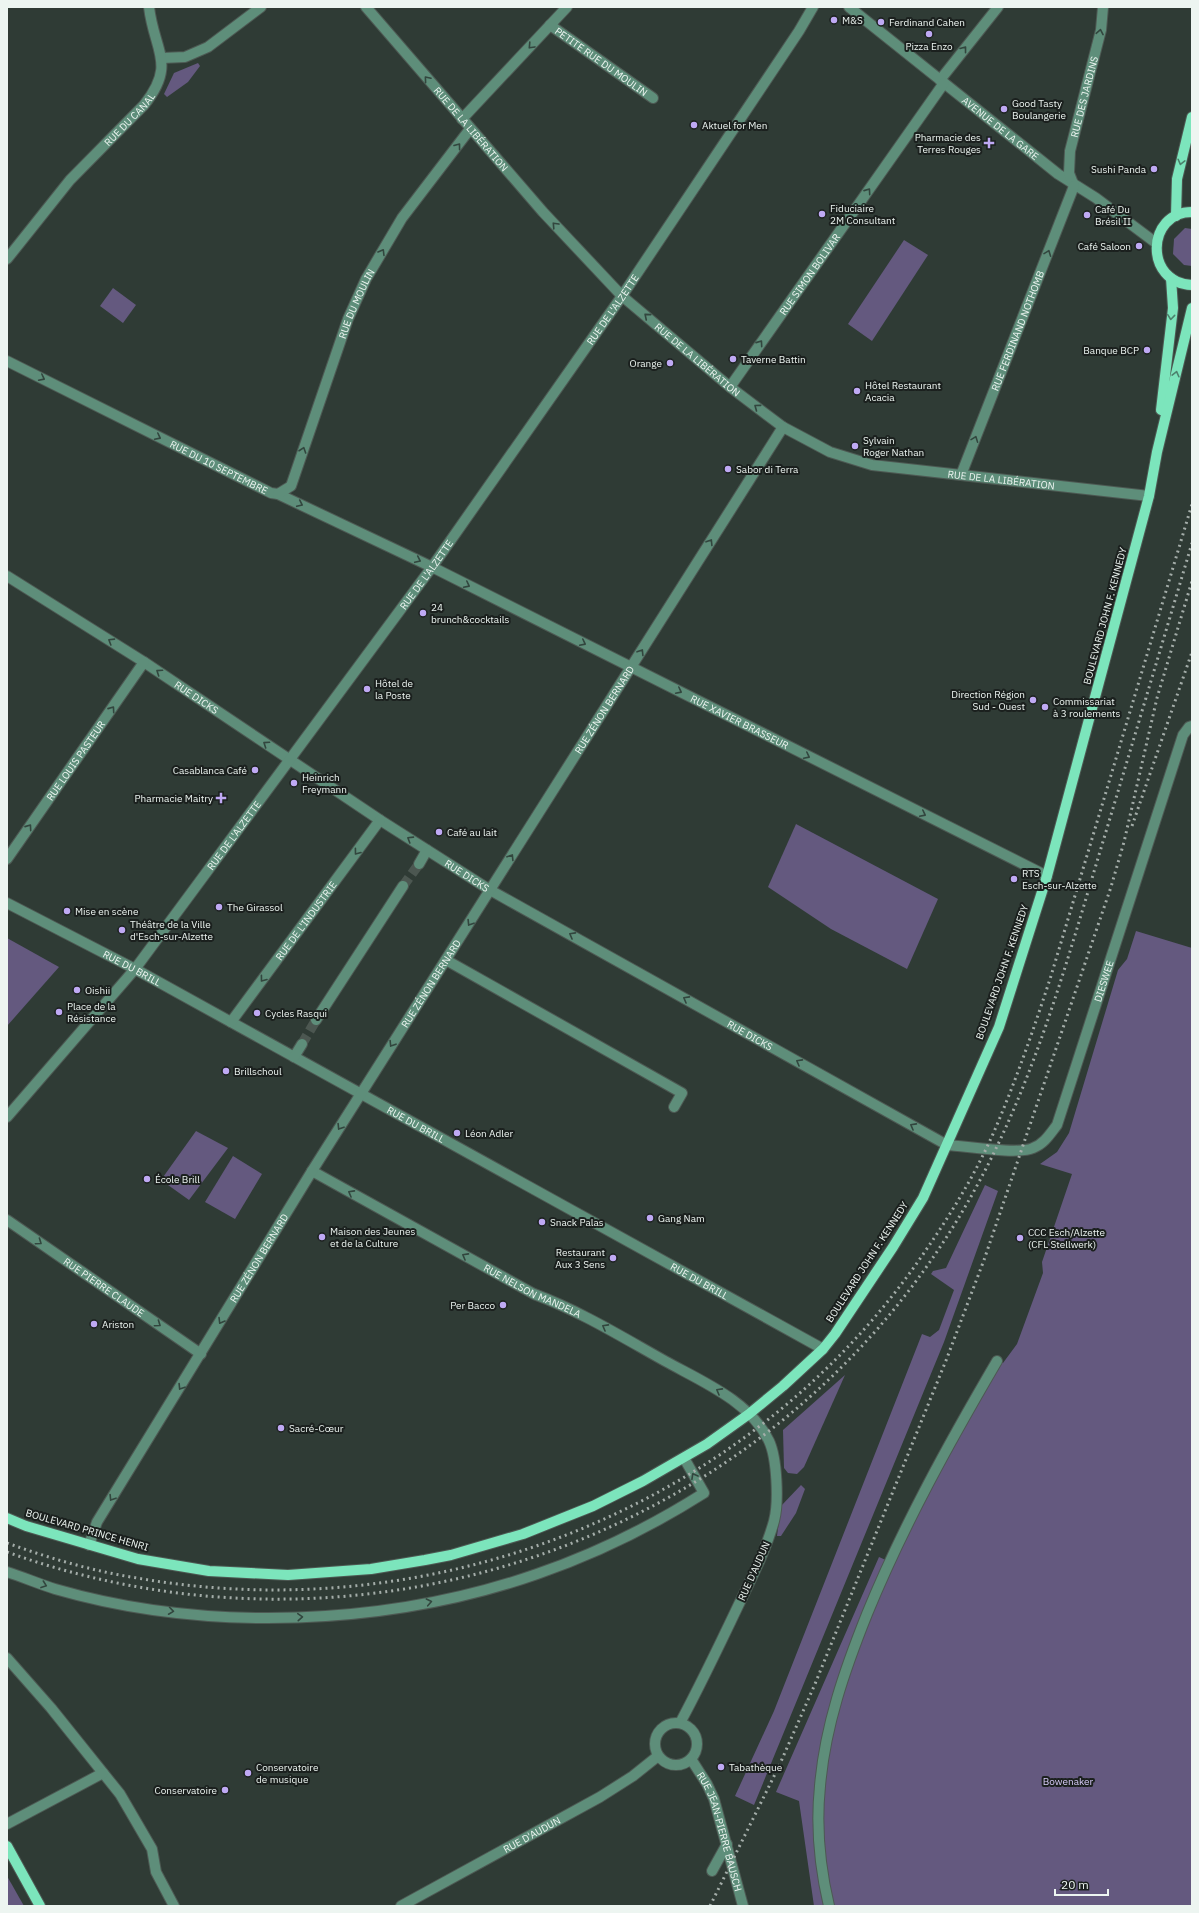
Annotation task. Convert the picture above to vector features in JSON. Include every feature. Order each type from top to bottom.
[{"type":"main road","points":[[1176,216],[1177,179],[1192,118]]},
{"type":"main road","points":[[1192,212],[1176,216],[1167,223],[1160,232],[1156,243],[1156,253],[1159,263],[1171,278],[1180,283],[1192,285]]},
{"type":"main road","name":"BOULEVARD JOHN F. KENNEDY","points":[[1157,452],[1172,308],[1171,278]]},
{"type":"main road","name":"BOULEVARD JOHN F. KENNEDY","points":[[749,1414],[823,1349],[835,1334],[893,1247],[923,1198],[999,1027],[1047,876],[1149,496],[1157,452],[1192,308]]},
{"type":"main road","name":"BOULEVARD PRINCE HENRI","points":[[7,1518],[26,1526],[138,1559],[210,1571],[288,1575],[371,1569],[451,1555],[522,1534],[594,1506],[684,1458],[749,1414]]},
{"type":"main road","points":[[7,1846],[40,1906]]},
{"type":"street","points":[[149,7],[152,27],[162,58],[185,57],[208,47],[261,7]]},
{"type":"street","name":"RUE DE LA LIBÉRATION","points":[[366,7],[543,212],[622,296],[730,387],[783,427],[830,452],[872,465],[1149,496]]},
{"type":"street","points":[[462,119],[567,7]]},
{"type":"street","name":"RUE DE L'ALZETTE","points":[[7,1117],[135,969],[432,567],[622,296],[799,31],[813,7]]},
{"type":"street","name":"AVENUE DE LA GARE","points":[[849,7],[1074,186],[1096,198],[1156,243]]},
{"type":"street","name":"RUE SIMON BOLIVAR","points":[[730,387],[942,81],[998,7]]},
{"type":"street","name":"RUE DES JARDINS","points":[[1074,186],[1069,173],[1070,151],[1101,30],[1103,7]]},
{"type":"street","name":"PETITE RUE DU MOULIN","points":[[550,25],[653,98]]},
{"type":"street","name":"RUE DU CANAL","points":[[7,259],[70,180],[144,105],[155,91],[161,75],[162,58]]},
{"type":"street","name":"RUE DU MOULIN","points":[[278,494],[290,486],[348,319],[366,279],[402,218],[470,129]]},
{"type":"street","name":"RUE FERDINAND NOTHOMB","points":[[960,475],[1074,186]]},
{"type":"street","name":"RUE DU 10 SEPTEMBRE","points":[[7,361],[271,493],[278,494],[432,567]]},
{"type":"street","name":"RUE ZÉNON BERNARD","points":[[89,1545],[97,1522],[312,1171],[783,427]]},
{"type":"street","name":"RUE XAVIER BRASSEUR","points":[[432,567],[1047,876]]},
{"type":"street","name":"RUE DICKS","points":[[7,576],[144,662],[380,820],[490,890],[947,1145]]},
{"type":"street","name":"RUE LOUIS PASTEUR","points":[[7,859],[144,662]]},
{"type":"street","name":"DIESWEE","points":[[947,1145],[1018,1151],[1033,1149],[1046,1139],[1057,1125],[1183,735],[1189,727],[1192,726]]},
{"type":"street","name":"RUE DE L'INDUSTRIE","points":[[231,1022],[380,820]]},
{"type":"street","points":[[419,864],[427,850]]},
{"type":"street","points":[[316,1020],[404,886]]},
{"type":"street","name":"RUE DU BRILL","points":[[7,903],[135,969],[823,1349]]},
{"type":"street","points":[[446,960],[682,1093],[674,1107]]},
{"type":"street","points":[[294,1057],[302,1044]]},
{"type":"street","name":"RUE NELSON MANDELA","points":[[312,1171],[534,1294],[573,1310],[726,1394],[749,1414]]},
{"type":"street","name":"RUE PIERRE CLAUDE","points":[[7,1220],[201,1354]]},
{"type":"street","points":[[829,1906],[819,1822],[820,1786],[834,1710],[850,1656],[892,1554],[921,1497],[996,1361]]},
{"type":"street","name":"RUE D'AUDUN","points":[[680,1723],[698,1690],[766,1545],[774,1520],[778,1496],[772,1451],[769,1441],[749,1414]]},
{"type":"street","points":[[7,1572],[55,1589],[126,1605],[204,1616],[291,1617],[377,1612],[462,1596],[529,1577],[608,1546],[704,1493],[684,1458]]},
{"type":"street","points":[[7,1658],[44,1699],[120,1794],[152,1849],[156,1872],[174,1906]]},
{"type":"street","points":[[680,1723],[691,1730],[697,1741],[695,1754],[686,1763],[673,1765],[667,1764],[658,1756],[654,1744],[658,1733],[668,1724],[680,1723]]},
{"type":"street","name":"RUE D'AUDUN","points":[[401,1906],[600,1797],[633,1776],[658,1756]]},
{"type":"street","name":"RUE JEAN-PIERRE BAUSCH","points":[[691,1759],[707,1784],[714,1800],[743,1906]]},
{"type":"street","points":[[7,1824],[103,1773]]},
{"type":"street","points":[[712,1871],[727,1844]]},
{"type":"green space","points":[[198,63],[200,66],[188,82],[167,97],[164,94],[174,73]]},
{"type":"green space","points":[[1185,228],[1192,229],[1192,266],[1184,265],[1173,254],[1174,239]]},
{"type":"green space","points":[[904,240],[928,255],[872,341],[848,324]]},
{"type":"green space","points":[[113,288],[136,305],[123,323],[100,306]]},
{"type":"green space","points":[[796,824],[938,899],[907,969],[831,929],[768,887]]},
{"type":"green space","name":"Bowenaker","points":[[1136,931],[1192,948],[1192,1906],[814,1906],[799,1801],[776,1792],[879,1557],[888,1561],[997,1361],[1003,1363],[1017,1344],[1043,1273],[1042,1262],[1072,1174],[1040,1164],[1057,1152],[1069,1133],[1118,970],[1127,959]]},
{"type":"green space","points":[[7,938],[59,967],[7,1026]]},
{"type":"green space","points":[[196,1131],[228,1148],[189,1200],[161,1180]]},
{"type":"green space","points":[[233,1156],[262,1174],[235,1219],[205,1202]]},
{"type":"green space","points":[[985,1185],[998,1191],[944,1342],[754,1805],[735,1796],[774,1711],[922,1334],[930,1337],[939,1330],[954,1290],[931,1274],[933,1271],[946,1268]]},
{"type":"green space","points":[[845,1375],[804,1467],[797,1474],[788,1473],[784,1468],[783,1430]]},
{"type":"green space","points":[[801,1485],[805,1489],[796,1513],[781,1536],[777,1536],[781,1506]]},
{"type":"green space","points":[[7,1876],[24,1906],[7,1906]]},
{"type":"tunnel","points":[[403,886],[419,864]]},
{"type":"tunnel","points":[[302,1044],[316,1020]]},
{"type":"railway","points":[[7,1543],[71,1564],[137,1578],[251,1590],[363,1585],[474,1565],[580,1530],[680,1480],[772,1416],[855,1339],[926,1250],[977,1168],[994,1133],[1034,1028],[1051,976],[1192,504]]},
{"type":"railway","points":[[7,1552],[147,1589],[289,1599],[428,1585],[562,1547],[688,1486],[802,1404],[900,1302],[980,1180],[999,1142],[1032,1065],[1059,986],[1192,543]]},
{"type":"railway","points":[[710,1906],[779,1766],[815,1684],[947,1358],[984,1260],[1111,887],[1124,842],[1157,698],[1192,581]]},
{"type":"railway","points":[[1132,826],[1192,652]]},
{"type":"place","name":"M&S","points":[[834,20]]},
{"type":"place","name":"Ferdinand Cahen","points":[[881,22]]},
{"type":"place","name":"Pizza Enzo","points":[[929,34]]},
{"type":"place","name":"Good Tasty Boulangerie","points":[[1004,109]]},
{"type":"place","name":"Aktuel for Men","points":[[694,125]]},
{"type":"place","name":"Pharmacie des Terres Rouges","points":[[989,143]]},
{"type":"place","name":"Sushi Panda","points":[[1154,169]]},
{"type":"place","name":"Fiduciaire 2M Consultant","points":[[822,214]]},
{"type":"place","name":"Café Du Brésil II","points":[[1087,215]]},
{"type":"place","name":"Café Saloon","points":[[1139,246]]},
{"type":"place","name":"Banque BCP","points":[[1147,350]]},
{"type":"place","name":"Taverne Battin","points":[[733,359]]},
{"type":"place","name":"Orange","points":[[670,363]]},
{"type":"place","name":"Hôtel Restaurant Acacia","points":[[857,391]]},
{"type":"place","name":"Sylvain Roger Nathan","points":[[855,446]]},
{"type":"place","name":"Sabor di Terra","points":[[728,469]]},
{"type":"place","name":"24 brunch&cocktails","points":[[423,613]]},
{"type":"place","name":"Hôtel de la Poste","points":[[367,689]]},
{"type":"place","name":"Direction Région Sud - Ouest","points":[[1033,700]]},
{"type":"place","name":"Commissariat à 3 roulements","points":[[1045,707]]},
{"type":"place","name":"Casablanca Café","points":[[255,770]]},
{"type":"place","name":"Heinrich Freymann","points":[[294,783]]},
{"type":"place","name":"Pharmacie Maitry","points":[[221,798]]},
{"type":"place","name":"Café au lait","points":[[439,832]]},
{"type":"place","name":"RTS Esch-sur-Alzette","points":[[1014,879]]},
{"type":"place","name":"The Girassol","points":[[219,907]]},
{"type":"place","name":"Mise en scène","points":[[67,911]]},
{"type":"place","name":"Théâtre de la Ville d'Esch-sur-Alzette","points":[[122,930]]},
{"type":"place","name":"Oishii","points":[[77,990]]},
{"type":"place","name":"Place de la Résistance","points":[[59,1012]]},
{"type":"place","name":"Cycles Rasqui","points":[[257,1013]]},
{"type":"place","name":"Brillschoul","points":[[226,1071]]},
{"type":"place","name":"Léon Adler","points":[[457,1133]]},
{"type":"place","name":"École Brill","points":[[147,1179]]},
{"type":"place","name":"Gang Nam","points":[[650,1218]]},
{"type":"place","name":"Snack Palas","points":[[542,1222]]},
{"type":"place","name":"Maison des Jeunes et de la Culture","points":[[322,1237]]},
{"type":"place","name":"CCC Esch/Alzette (CFL Stellwerk)","points":[[1020,1238]]},
{"type":"place","name":"Restaurant Aux 3 Sens","points":[[613,1258]]},
{"type":"place","name":"Per Bacco","points":[[503,1305]]},
{"type":"place","name":"Ariston","points":[[94,1324]]},
{"type":"place","name":"Sacré-Cœur","points":[[281,1428]]},
{"type":"place","name":"Tabathèque","points":[[721,1767]]},
{"type":"place","name":"Conservatoire de musique","points":[[248,1773]]},
{"type":"place","name":"Conservatoire","points":[[225,1790]]}]
